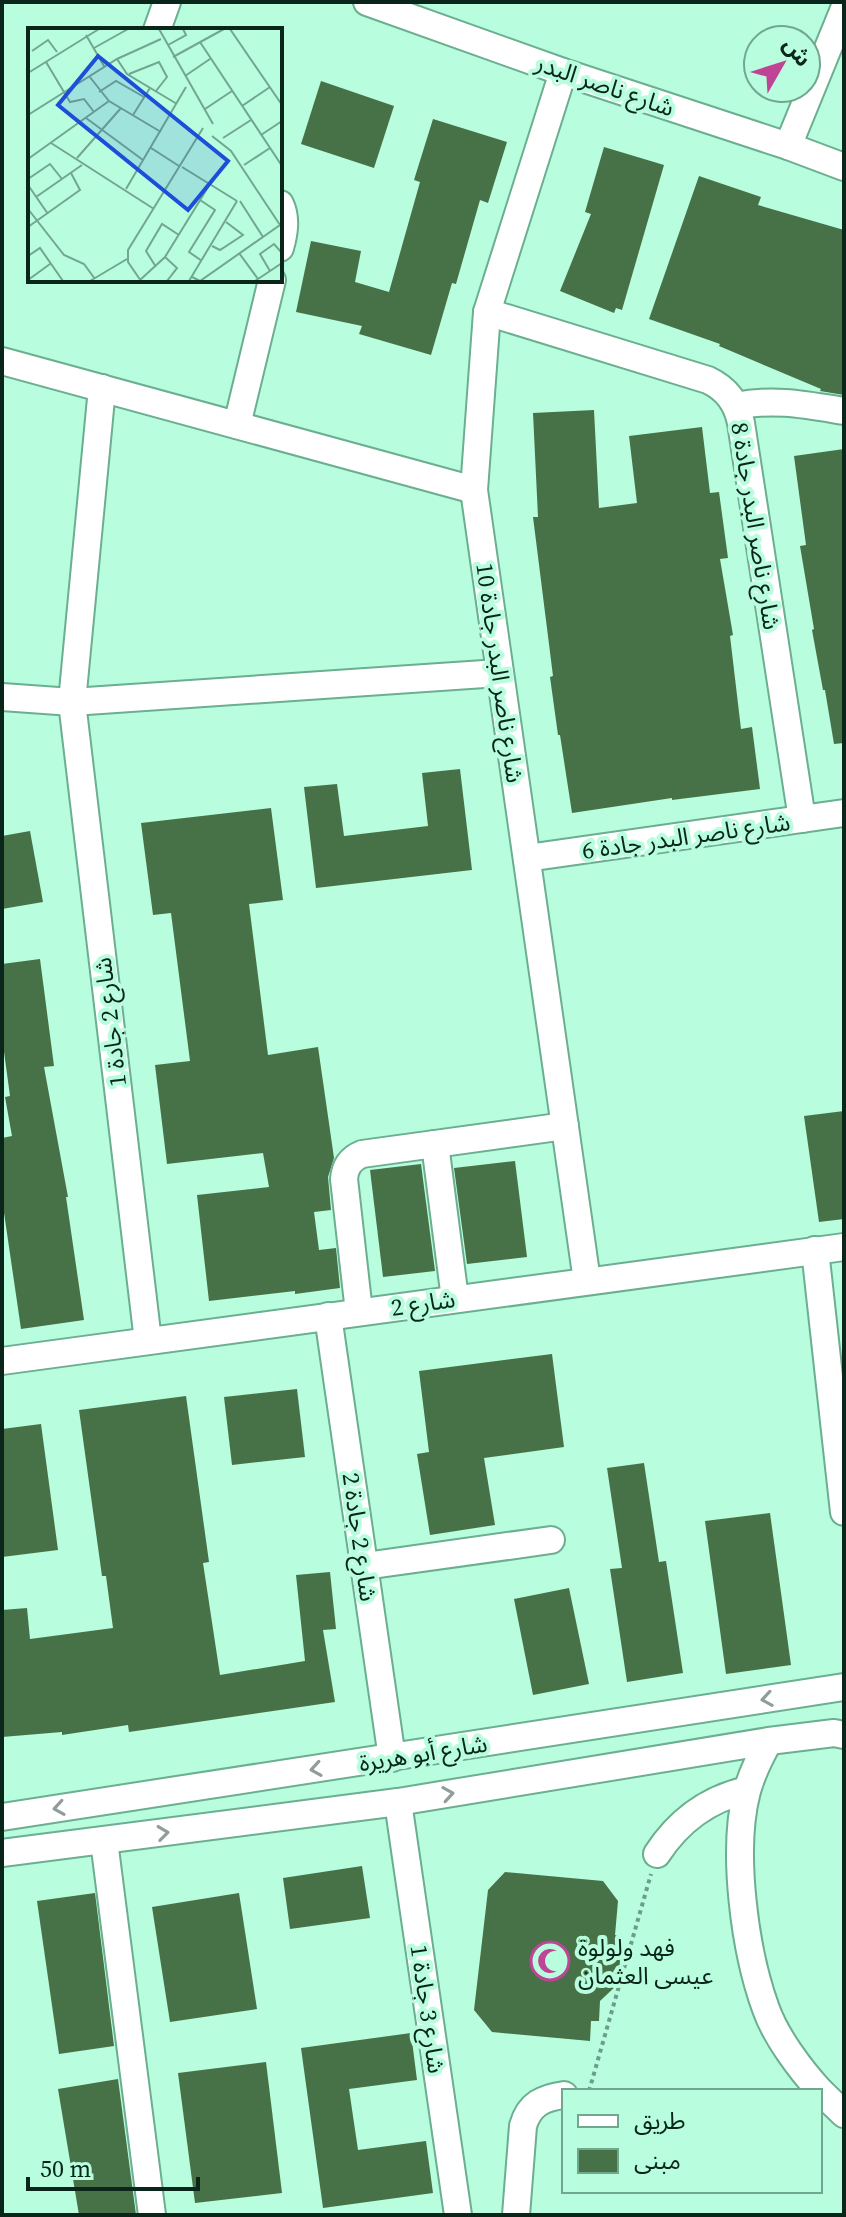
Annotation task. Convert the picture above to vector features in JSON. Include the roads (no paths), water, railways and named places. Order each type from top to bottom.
[{"type":"street","points":[[158,28],[167,2]]},
{"type":"street","name":"شارع ناصر البدر","points":[[367,2],[844,167]]},
{"type":"street","points":[[788,146],[844,9]]},
{"type":"street","name":"شارع ناصر البدر جادة 10","points":[[563,72],[487,312],[474,490],[587,1281]]},
{"type":"street","points":[[282,207],[285,229],[282,240]]},
{"type":"street","points":[[237,425],[272,282]]},
{"type":"street","name":"شارع ناصر البدر جادة 8","points":[[487,312],[708,380],[725,390],[736,406],[802,819]]},
{"type":"street","points":[[2,361],[474,490]]},
{"type":"street","name":"شارع 2 جادة 1","points":[[102,388],[72,702],[148,1341]]},
{"type":"street","points":[[736,406],[761,401],[787,401],[844,411]]},
{"type":"street","points":[[2,697],[72,702],[499,673]]},
{"type":"street","name":"شارع ناصر البدر جادة 6","points":[[527,858],[844,813]]},
{"type":"street","points":[[359,1312],[344,1179],[350,1161],[362,1154],[565,1126]]},
{"type":"street","points":[[435,1144],[455,1299]]},
{"type":"street","name":"شارع 2","points":[[2,1361],[844,1247]]},
{"type":"street","points":[[815,1250],[844,1512]]},
{"type":"street","name":"شارع 2 جادة 2","points":[[328,1316],[392,1758]]},
{"type":"street","points":[[365,1566],[551,1540]]},
{"type":"street","name":"شارع أبو هريرة","points":[[2,1817],[844,1687]]},
{"type":"street","name":"شارع أبو هريرة","points":[[2,1853],[398,1802],[769,1741],[834,1733],[844,1735]]},
{"type":"street","points":[[769,1741],[747,1790],[742,1814],[743,1915],[767,2012],[795,2060],[818,2089]]},
{"type":"street","points":[[657,1854],[674,1831],[695,1812],[720,1798],[747,1790]]},
{"type":"street","name":"شارع 3 جادة 1","points":[[398,1802],[458,2215]]},
{"type":"street","points":[[104,1841],[152,2215]]},
{"type":"street","points":[[822,2093],[844,2114]]},
{"type":"street","points":[[516,2215],[525,2118],[535,2104],[562,2095]]},
{"type":"place","name":"فهد ولولوة عيسى العثمان","points":[[550,1961]]}]
